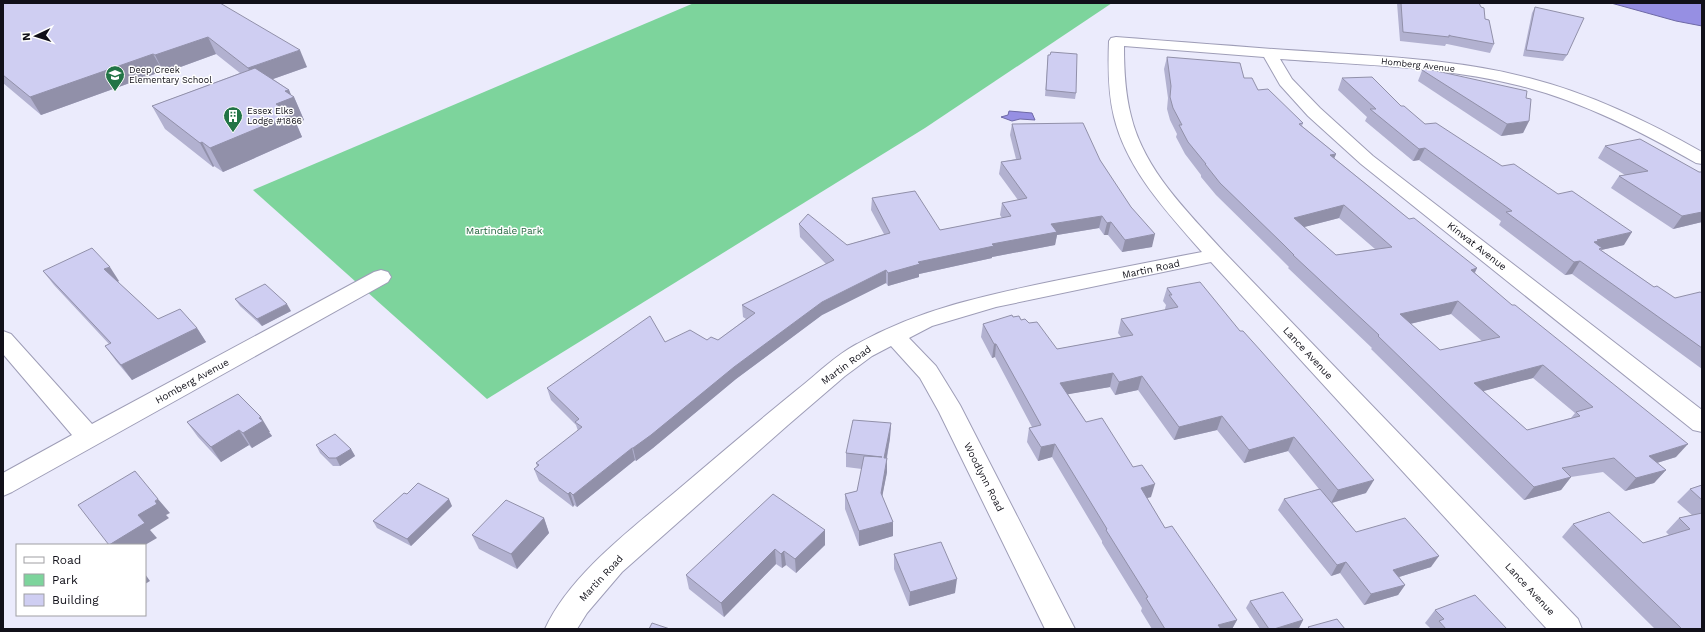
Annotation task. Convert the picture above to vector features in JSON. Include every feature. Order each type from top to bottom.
[{"type":"street","name":"Homberg Avenue","points":[[1116,41],[1437,66],[1483,72],[1554,90],[1588,102],[1628,120],[1702,159]]},
{"type":"street","name":"Lance Avenue","points":[[1116,41],[1116,68],[1125,126],[1133,146],[1153,181],[1173,207],[1216,255],[1567,629]]},
{"type":"street","name":"Kinwat Avenue","points":[[1269,53],[1286,82],[1309,107],[1367,160],[1702,423]]},
{"type":"street","name":"Martin Road","points":[[560,629],[577,604],[612,563],[778,418],[864,350],[924,321],[996,300],[1216,255]]},
{"type":"street","name":"Homberg Avenue","points":[[3,485],[381,277]]},
{"type":"street","name":"Woodlynn Road","points":[[893,335],[928,372],[951,411],[1060,629]]},
{"type":"street","points":[[3,339],[89,438]]},
{"type":"green space","name":"Martindale Park","points":[[694,3],[1112,3],[925,128],[487,399],[253,190]]},
{"type":"shaded area","points":[[1611,3],[1702,3],[1702,26],[1676,21]]},
{"type":"shaded area","points":[[1009,111],[1032,113],[1035,120],[1020,119],[1012,121],[1001,117],[1008,115]]},
{"type":"building","points":[[3,3],[220,3],[300,50],[248,68],[208,37],[155,55],[153,54],[30,97],[3,75]]},
{"type":"building","points":[[1401,3],[1479,3],[1481,7],[1484,8],[1485,19],[1489,20],[1494,44],[1449,35],[1449,37],[1403,32]]},
{"type":"building","points":[[1535,7],[1584,18],[1567,55],[1526,50]]},
{"type":"building","points":[[1051,52],[1077,54],[1076,93],[1046,90],[1048,55],[1050,55]]},
{"type":"building","points":[[1167,57],[1240,63],[1244,78],[1252,78],[1258,90],[1268,89],[1303,123],[1299,124],[1336,154],[1330,155],[1409,219],[1414,218],[1477,268],[1471,270],[1512,305],[1515,305],[1688,444],[1649,456],[1666,470],[1636,478],[1614,458],[1562,468],[1571,477],[1534,487],[1378,336],[1379,335],[1293,255],[1220,183],[1188,142],[1179,125],[1182,125],[1173,108],[1170,97],[1171,86]],"holes":[[[1344,205],[1392,247],[1336,255],[1294,218]],[[1458,301],[1500,337],[1440,350],[1400,314]],[[1543,365],[1593,407],[1576,412],[1580,416],[1527,430],[1474,383]]]},
{"type":"building","points":[[255,68],[289,90],[285,91],[294,97],[276,104],[292,114],[210,148],[202,142],[200,143],[152,106]]},
{"type":"building","points":[[1423,68],[1527,91],[1526,98],[1531,99],[1529,121],[1507,124],[1422,70]]},
{"type":"building","points":[[1372,77],[1401,106],[1404,106],[1425,124],[1436,123],[1502,166],[1514,164],[1558,194],[1572,191],[1632,232],[1594,242],[1602,248],[1599,249],[1654,287],[1657,286],[1675,298],[1700,292],[1702,293],[1702,348],[1580,261],[1574,262],[1506,212],[1512,211],[1425,148],[1419,149],[1370,109],[1376,109],[1342,78]]},
{"type":"building","points":[[1083,123],[1100,160],[1131,207],[1155,234],[1125,240],[1111,222],[1107,223],[1102,216],[1051,224],[1057,232],[992,244],[994,246],[918,262],[920,264],[888,273],[886,270],[822,302],[734,367],[651,435],[632,448],[573,495],[570,492],[568,494],[534,469],[539,465],[536,463],[582,427],[575,422],[579,419],[547,388],[650,316],[665,342],[690,330],[707,340],[711,337],[718,340],[755,313],[742,305],[834,260],[799,224],[808,214],[847,245],[890,233],[872,198],[915,191],[940,230],[1011,216],[1002,203],[1027,198],[1001,162],[1021,159],[1012,124]]},
{"type":"building","points":[[1640,139],[1699,172],[1702,172],[1702,212],[1682,216],[1619,176],[1648,171],[1605,146]]},
{"type":"building","points":[[92,248],[110,267],[104,269],[158,319],[180,309],[197,328],[121,365],[105,346],[111,343],[43,271]]},
{"type":"building","points":[[1200,282],[1240,331],[1243,331],[1261,351],[1374,480],[1338,490],[1294,437],[1249,450],[1222,416],[1179,427],[1142,376],[1119,382],[1113,373],[1060,383],[1086,422],[1102,418],[1133,467],[1142,465],[1155,484],[1141,488],[1165,528],[1172,526],[1237,620],[1218,625],[1221,629],[1165,629],[1146,598],[1148,597],[1055,444],[1041,447],[1029,428],[1041,425],[996,344],[994,344],[983,324],[1012,315],[1013,317],[1019,316],[1021,320],[1025,319],[1029,323],[1037,322],[1057,349],[1133,335],[1121,319],[1178,307],[1169,295],[1172,295],[1167,288]]},
{"type":"building","points":[[265,284],[287,304],[257,319],[235,299]]},
{"type":"building","points":[[238,394],[261,417],[259,418],[263,421],[243,433],[239,430],[211,447],[187,422]]},
{"type":"building","points":[[853,420],[891,423],[884,458],[887,458],[881,493],[893,522],[859,531],[845,494],[857,491],[864,456],[882,457],[846,453]]},
{"type":"building","points":[[335,434],[351,449],[336,458],[329,458],[316,445]]},
{"type":"building","points":[[135,471],[158,499],[155,501],[157,504],[138,515],[145,523],[111,544],[108,544],[78,505]]},
{"type":"building","points":[[418,483],[449,499],[407,539],[373,521],[404,493],[407,494]]},
{"type":"building","points":[[1702,485],[1702,500],[1690,489]]},
{"type":"building","points":[[1320,489],[1356,532],[1405,518],[1439,556],[1393,570],[1405,585],[1371,594],[1346,562],[1337,565],[1284,499]]},
{"type":"building","points":[[773,494],[825,530],[795,559],[784,551],[781,554],[775,549],[721,603],[686,575]]},
{"type":"building","points":[[506,500],[544,518],[511,554],[472,535]]},
{"type":"building","points":[[1609,512],[1643,543],[1690,529],[1679,518],[1702,513],[1702,629],[1682,629],[1573,524]]},
{"type":"building","points":[[941,542],[957,579],[910,592],[894,554]]},
{"type":"building","points":[[1283,592],[1303,620],[1274,629],[1269,629],[1250,601]]},
{"type":"building","points":[[1475,595],[1507,629],[1446,629],[1439,621],[1444,619],[1435,610]]},
{"type":"building","points":[[1337,619],[1345,629],[1310,629],[1308,627]]},
{"type":"building","points":[[652,623],[670,629],[649,629]]},
{"type":"place","name":"Deep Creek Elementary School","points":[[115,92]]},
{"type":"place","name":"Essex Elks Lodge #1866","points":[[233,133]]}]
